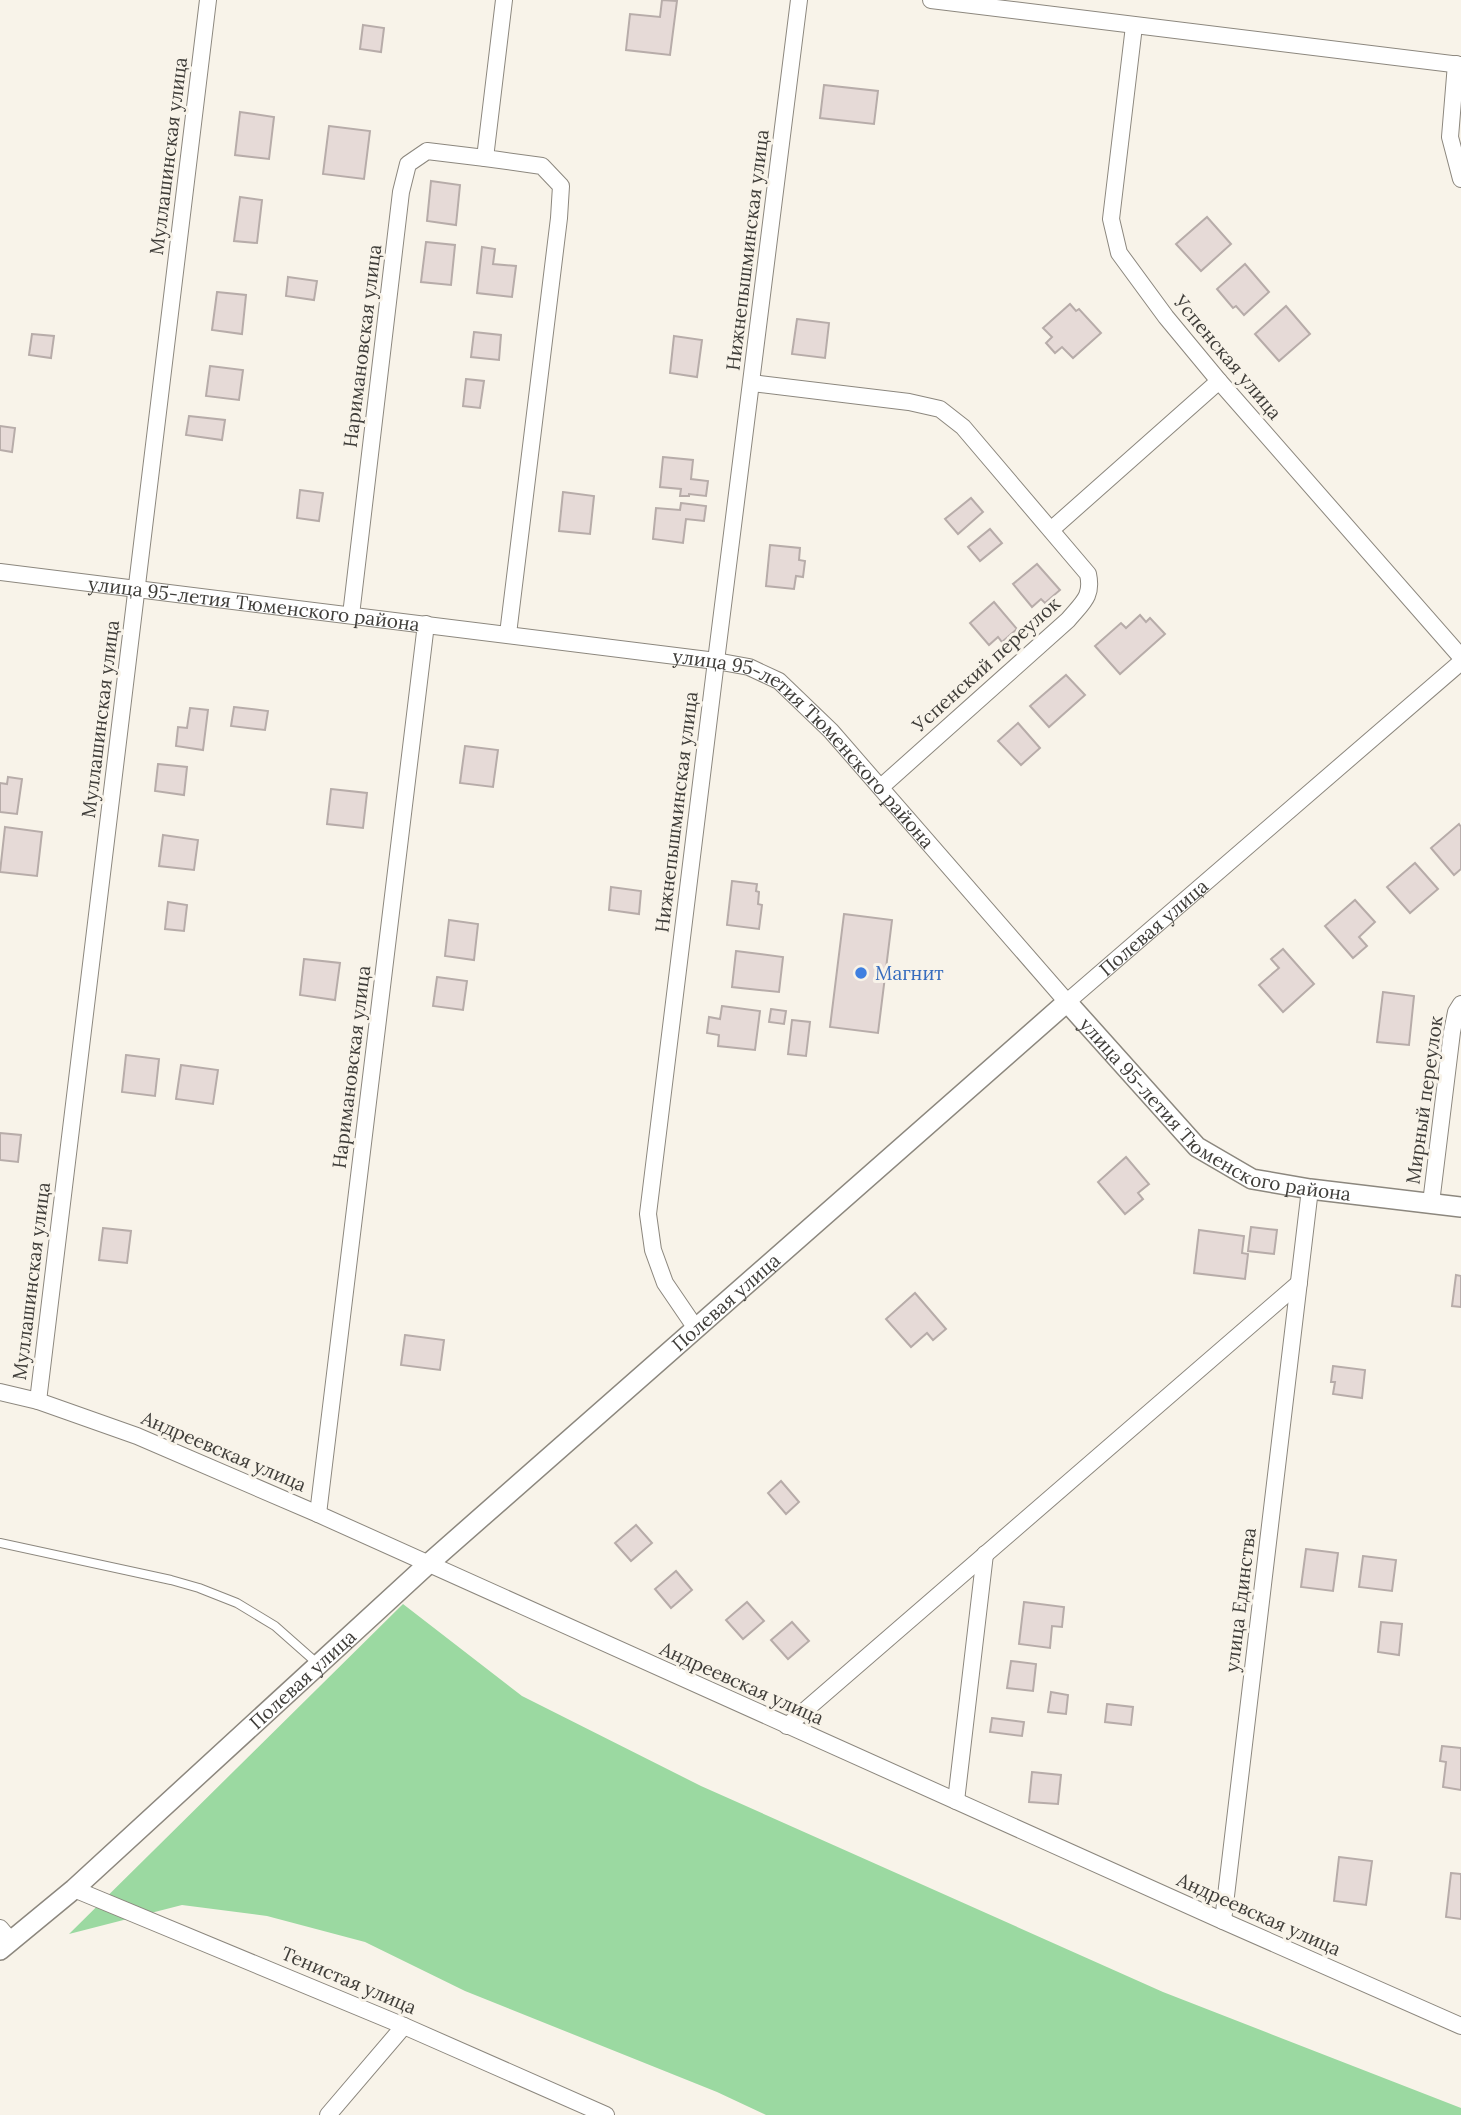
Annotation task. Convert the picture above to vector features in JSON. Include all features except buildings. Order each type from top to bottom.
[{"type":"street","name":"Муллашинская улица","points":[[38,1401],[208,0]]},
{"type":"street","points":[[485,158],[504,0]]},
{"type":"street","name":"Нижнепышминская улица","points":[[695,1327],[665,1283],[653,1250],[648,1214],[799,0]]},
{"type":"street","points":[[931,0],[1459,64],[1450,136],[1461,179]]},
{"type":"street","name":"Успенская улица","points":[[1134,26],[1111,219],[1119,253],[1219,382],[1461,660]]},
{"type":"street","name":"Наримановская улица","points":[[351,615],[401,192],[408,164],[427,151],[485,158],[542,166],[561,186],[508,634]]},
{"type":"street","points":[[1052,529],[1219,382]]},
{"type":"street","name":"Успенский переулок","points":[[752,383],[909,402],[940,409],[963,426],[1088,574],[1091,587],[1086,599],[1068,620],[881,787]]},
{"type":"street","name":"улица 95-летия Тюменского района","points":[[0,572],[508,634],[748,667],[779,681],[831,731],[1197,1147],[1252,1179],[1310,1189],[1461,1207]]},
{"type":"street","name":"Наримановская улица","points":[[318,1514],[426,624]]},
{"type":"street","name":"Полевая улица","points":[[4,1940],[74,1889],[427,1565],[695,1327],[1461,660]]},
{"type":"street","name":"Мирный переулок","points":[[1431,1203],[1452,1032],[1456,1012],[1461,1004]]},
{"type":"street","name":"улица Единства","points":[[1223,1921],[1310,1189]]},
{"type":"street","points":[[787,1726],[1299,1283]]},
{"type":"street","name":"Андреевская улица","points":[[0,1392],[38,1401],[137,1436],[318,1514],[1461,2026]]},
{"type":"street","points":[[956,1801],[985,1554]]},
{"type":"street","name":"Тенистая улица","points":[[74,1889],[404,2026],[606,2115]]},
{"type":"street","points":[[328,2115],[404,2026]]},
{"type":"lane","points":[[0,1543],[200,1588],[237,1603],[275,1626],[318,1665]]},
{"type":"green space","points":[[403,1604],[522,1696],[701,1786],[1163,1992],[1461,2108],[1461,2115],[766,2115],[717,2092],[465,1991],[365,1942],[267,1916],[182,1905],[69,1934]]},
{"type":"place","name":"Магнит","points":[[861,973]]}]
